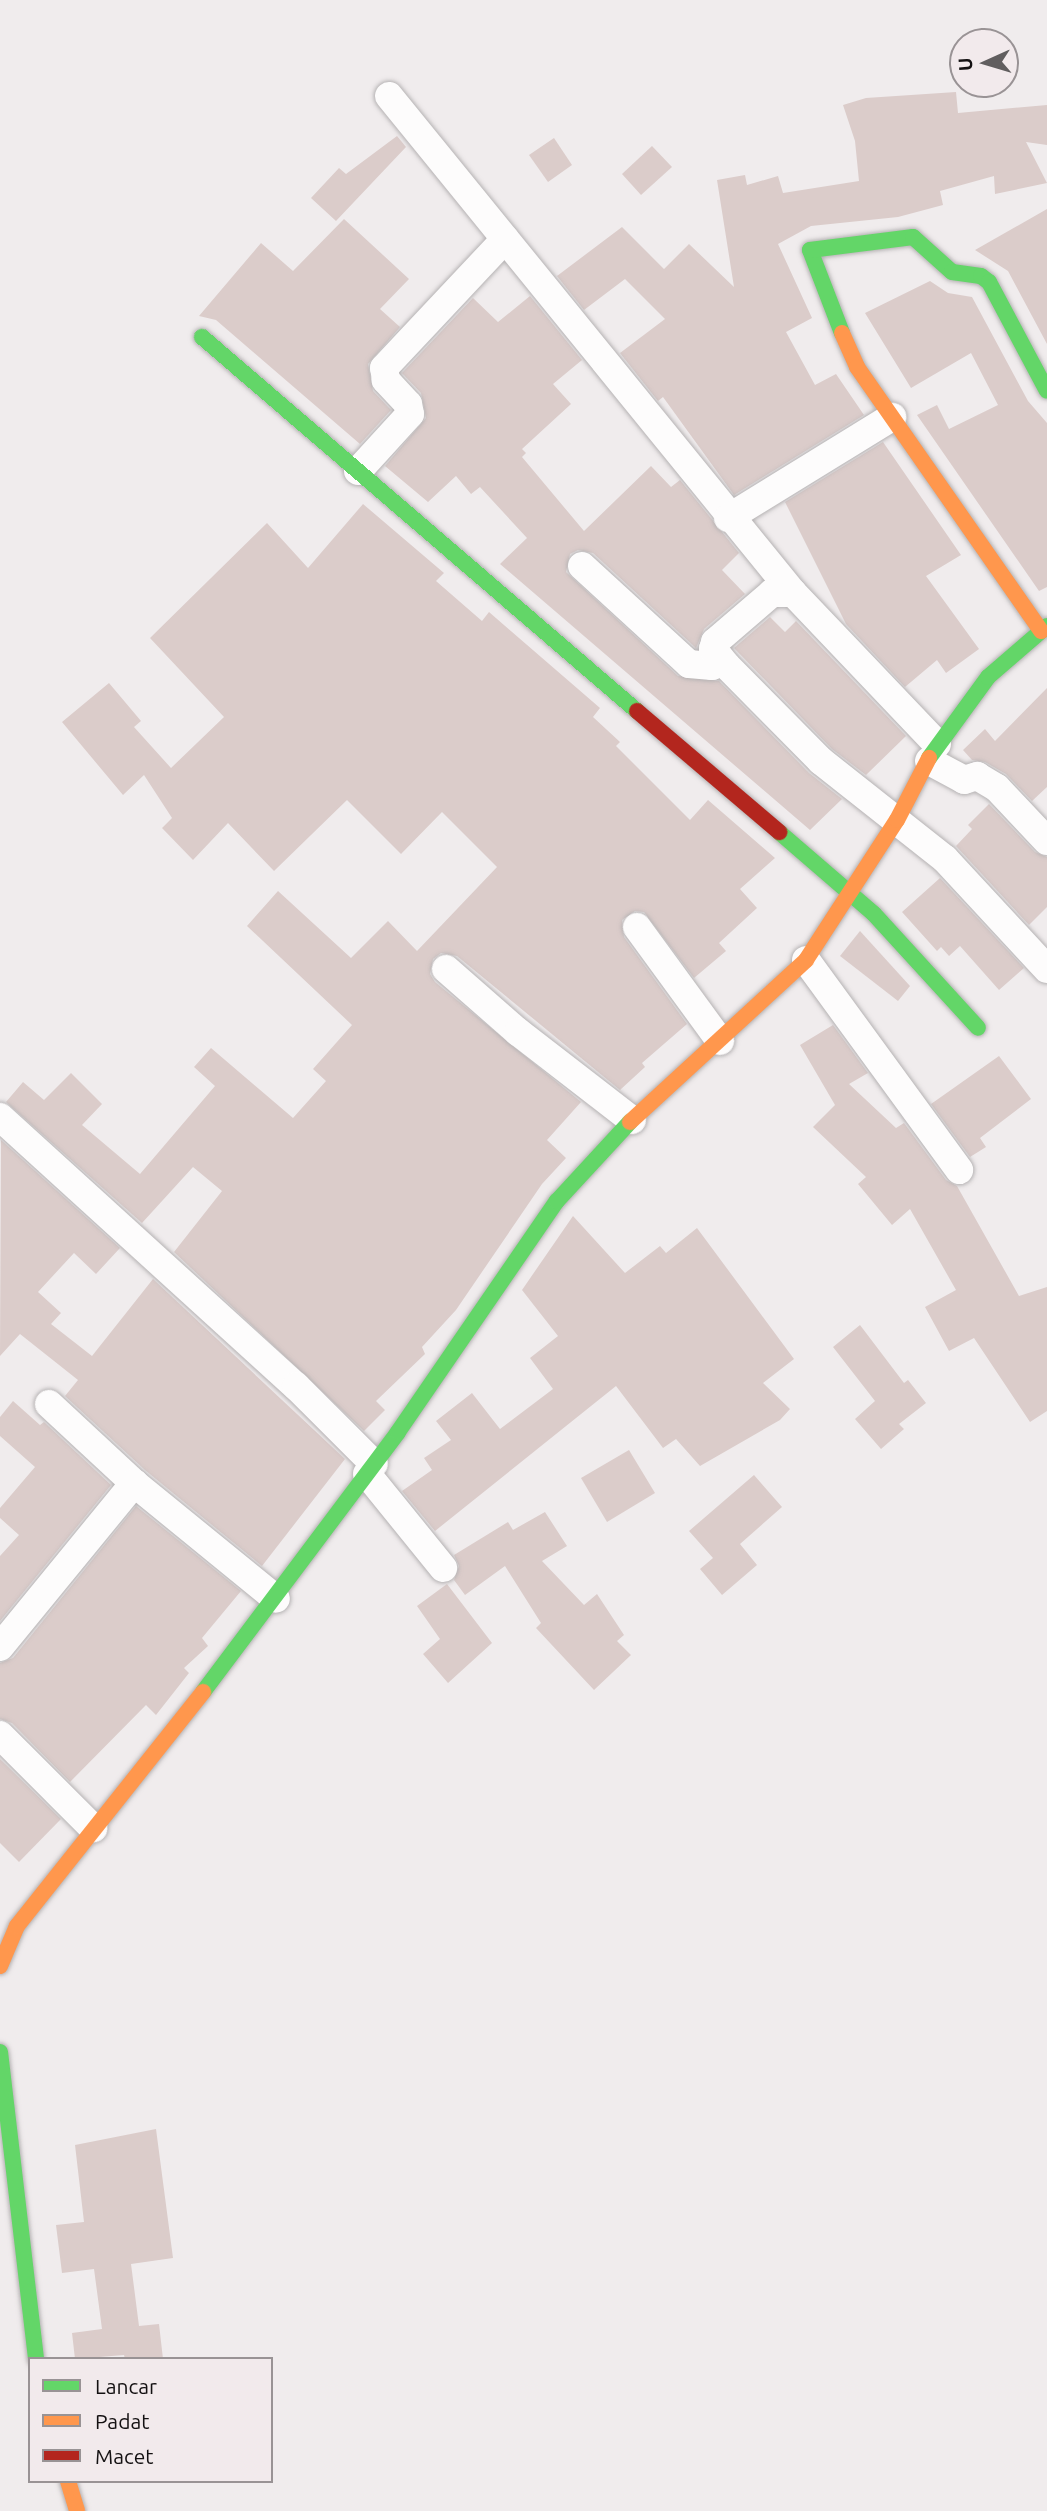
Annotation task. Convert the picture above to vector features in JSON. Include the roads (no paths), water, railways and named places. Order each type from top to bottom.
[{"type":"street","points":[[389,96],[728,517],[943,763],[977,776],[997,788],[1047,841]]},
{"type":"street","points":[[0,1966],[16,1926],[276,1599],[372,1473],[557,1201],[632,1120],[720,1041],[811,966],[860,903],[943,763],[988,677],[1044,628],[857,368],[818,278],[810,250],[818,246],[913,237],[952,272],[981,276],[989,282],[1047,391]]},
{"type":"street","points":[[358,471],[410,414],[408,404],[386,380],[384,368],[505,239]]},
{"type":"street","points":[[202,337],[860,903],[978,1027]]},
{"type":"street","points":[[728,517],[892,417]]},
{"type":"street","points":[[582,566],[689,664],[712,666],[720,658]]},
{"type":"street","points":[[793,593],[772,593],[715,642],[713,649],[821,761],[906,826],[944,859],[1047,969]]},
{"type":"street","points":[[637,927],[720,1041]]},
{"type":"street","points":[[811,966],[845,1007],[959,1170]]},
{"type":"street","points":[[446,969],[518,1032],[632,1120]]},
{"type":"street","points":[[0,1117],[296,1386],[372,1473],[443,1568]]},
{"type":"street","points":[[49,1404],[134,1483],[276,1599]]},
{"type":"street","points":[[0,1647],[134,1483]]},
{"type":"street","points":[[0,1735],[93,1828]]},
{"type":"street","points":[[0,2052],[36,2357]]},
{"type":"street","points":[[69,2483],[77,2511]]}]
